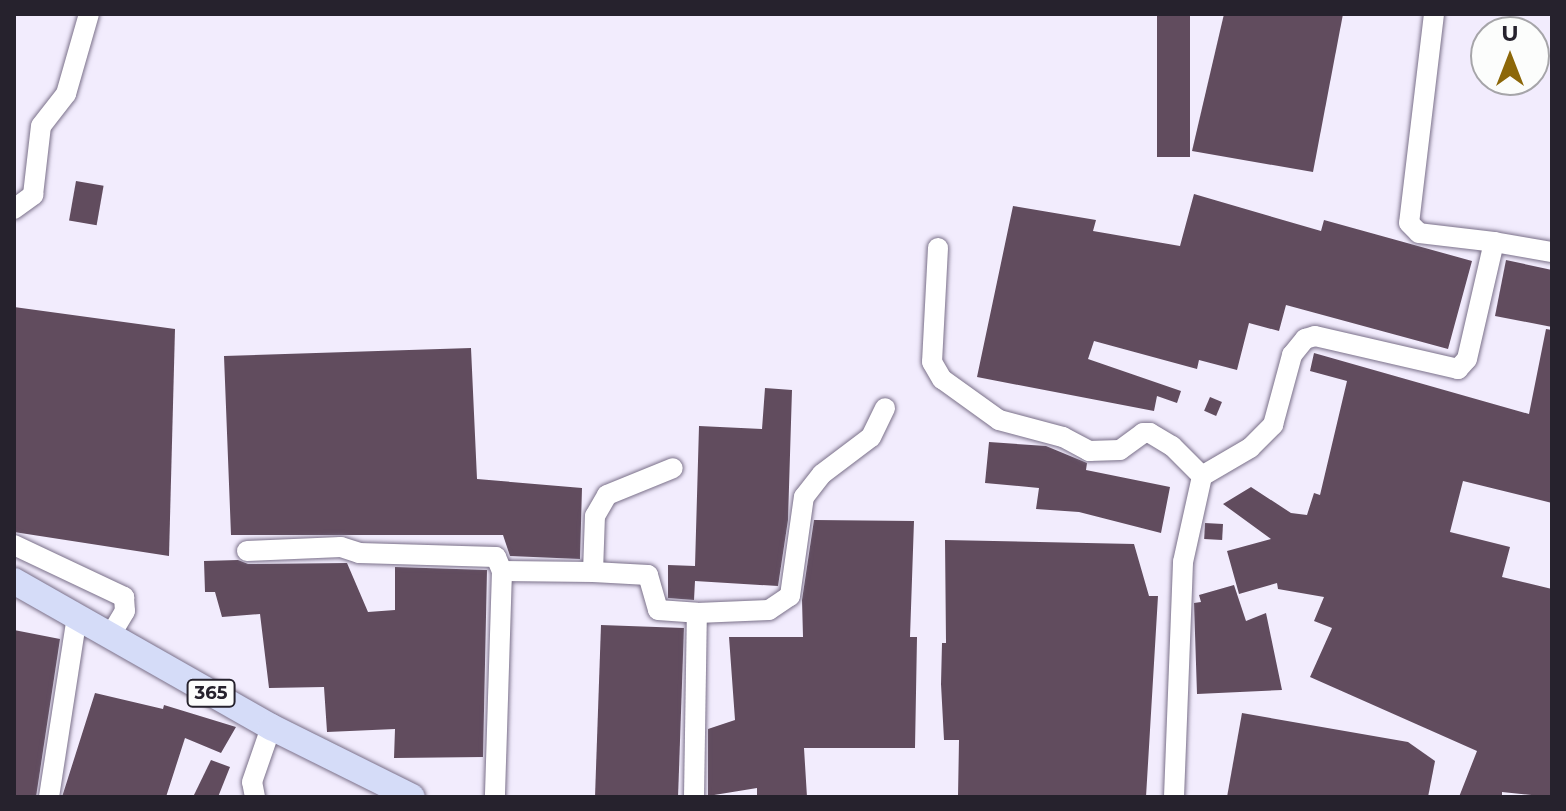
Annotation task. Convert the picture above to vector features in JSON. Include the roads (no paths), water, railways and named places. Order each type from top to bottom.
[{"type":"main road","name":"365","points":[[14,581],[271,727],[412,797]]},
{"type":"street","points":[[14,209],[33,195],[41,126],[66,94],[89,14]]},
{"type":"street","points":[[1434,14],[1409,223],[1419,233],[1552,252]]},
{"type":"street","points":[[1174,797],[1183,562],[1202,476],[1250,448],[1273,425],[1292,355],[1305,339],[1315,336],[1447,369],[1465,364],[1494,242]]},
{"type":"street","points":[[938,248],[932,351],[942,379],[999,420],[1063,437],[1089,451],[1120,450],[1143,433],[1150,433],[1202,476]]},
{"type":"street","points":[[502,571],[648,575],[658,610],[697,613],[769,610],[790,596],[804,497],[822,474],[859,450],[885,408]]},
{"type":"street","points":[[593,572],[595,516],[607,495],[673,468]]},
{"type":"street","points":[[14,545],[124,597],[125,611],[110,636]]},
{"type":"street","points":[[247,551],[341,547],[359,553],[491,555],[502,571],[495,797]]},
{"type":"street","points":[[694,797],[697,613]]},
{"type":"street","points":[[49,797],[77,617]]},
{"type":"street","points":[[255,797],[252,782],[271,727]]}]
